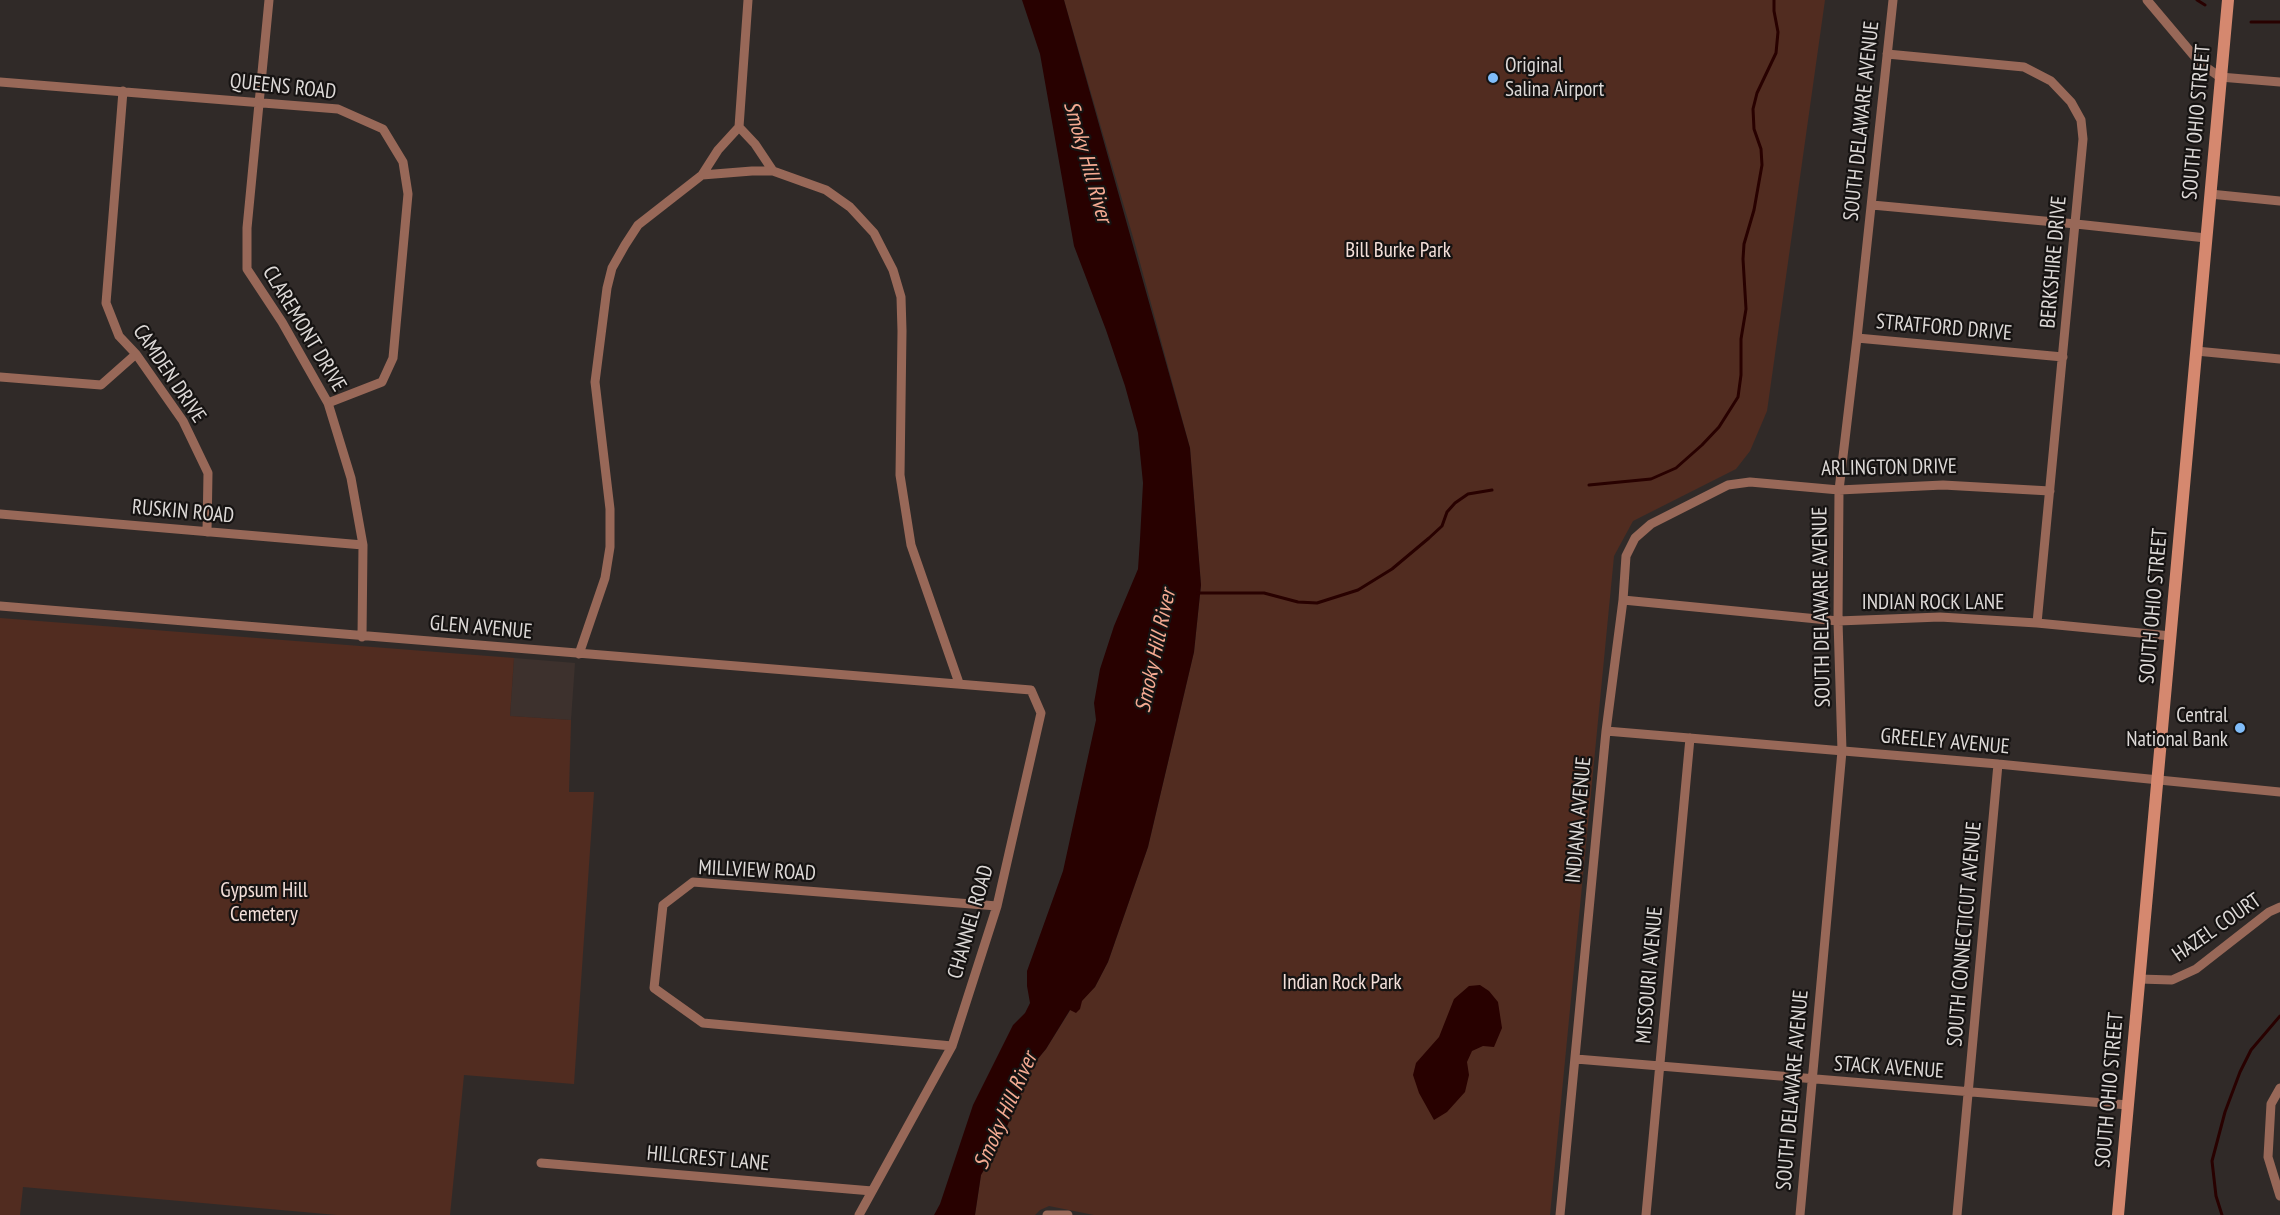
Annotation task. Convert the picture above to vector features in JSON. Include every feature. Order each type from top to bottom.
[{"type":"main road","name":"SOUTH OHIO STREET","points":[[2118,1215],[2228,0]]},
{"type":"street","name":"CLAREMONT DRIVE","points":[[268,0],[247,228],[247,270],[282,322],[328,403],[351,478],[363,545],[362,637]]},
{"type":"street","points":[[579,654],[605,578],[610,546],[610,510],[595,382],[607,288],[612,268],[638,225],[702,175],[718,150],[739,127],[748,0]]},
{"type":"street","name":"SOUTH DELAWARE AVENUE","points":[[1800,1215],[1842,751],[1838,621],[1839,490],[1893,0]]},
{"type":"street","points":[[2147,0],[2200,63],[2220,77],[2280,82]]},
{"type":"street","name":"BERKSHIRE DRIVE","points":[[1887,54],[2024,67],[2051,81],[2071,102],[2081,120],[2083,139],[2076,224],[2037,623]]},
{"type":"street","name":"QUEENS ROAD","points":[[0,82],[338,109],[383,129],[403,162],[408,194],[393,358],[382,382],[328,403]]},
{"type":"street","name":"CAMDEN DRIVE","points":[[123,91],[106,303],[119,336],[136,354],[183,421],[208,473],[207,532]]},
{"type":"street","points":[[739,127],[755,144],[773,171]]},
{"type":"street","points":[[702,175],[773,171],[826,190],[850,207],[874,233],[893,270],[901,297],[902,320],[900,475],[911,545],[959,683]]},
{"type":"street","points":[[2210,194],[2280,201]]},
{"type":"street","points":[[1872,205],[2206,238]]},
{"type":"street","name":"STRATFORD DRIVE","points":[[1857,338],[2063,357]]},
{"type":"street","points":[[2196,351],[2280,359]]},
{"type":"street","points":[[0,377],[101,385],[136,354]]},
{"type":"street","name":"ARLINGTON DRIVE","points":[[1728,484],[1750,482],[1839,490],[1943,484],[2050,491]]},
{"type":"street","name":"INDIANA AVENUE","points":[[1560,1215],[1606,731],[1623,600],[1626,556],[1635,538],[1651,524],[1728,484]]},
{"type":"street","name":"RUSKIN ROAD","points":[[0,514],[363,545]]},
{"type":"street","name":"INDIAN ROCK LANE","points":[[1623,600],[1838,621],[1940,617],[2037,623],[2170,636]]},
{"type":"street","name":"GLEN AVENUE","points":[[0,606],[362,637],[959,683]]},
{"type":"street","name":"CHANNEL ROAD","points":[[859,1215],[952,1046],[998,906],[1041,713],[1032,690],[959,683]]},
{"type":"street","name":"GREELEY AVENUE","points":[[1606,731],[1998,764],[2280,792]]},
{"type":"street","name":"MISSOURI AVENUE","points":[[1646,1215],[1690,738]]},
{"type":"street","name":"SOUTH CONNECTICUT AVENUE","points":[[1957,1215],[1998,764]]},
{"type":"street","name":"MILLVIEW ROAD","points":[[952,1046],[703,1023],[654,988],[663,905],[693,882],[998,906]]},
{"type":"street","name":"HAZEL COURT","points":[[2139,979],[2172,980],[2196,969],[2269,912],[2280,907]]},
{"type":"street","name":"STACK AVENUE","points":[[1576,1059],[2128,1105]]},
{"type":"street","points":[[2280,1088],[2271,1104],[2268,1157],[2280,1196]]},
{"type":"street","name":"HILLCREST LANE","points":[[541,1163],[872,1191]]},
{"type":"street","points":[[1047,1215],[1068,1215]]},
{"type":"shaded area","points":[[514,658],[575,663],[571,720],[510,716]]},
{"type":"green space","points":[[1064,0],[1825,0],[1767,411],[1750,451],[1736,469],[1633,521],[1614,556],[1550,1215],[1094,1215],[1049,1206],[1035,1215],[975,1215],[981,1175],[1001,1141],[1032,1066],[1046,1049],[1071,1009],[1095,987],[1108,962],[1148,847],[1194,652],[1201,585],[1190,448],[1135,244]]},
{"type":"green space","name":"Gypsum Hill Cemetery","points":[[0,618],[514,658],[510,716],[571,720],[569,792],[594,792],[574,1084],[464,1075],[450,1215],[337,1215],[23,1187],[20,1215],[0,1215]]},
{"type":"water","name":"Smoky Hill River","points":[[1022,0],[1064,0],[1190,448],[1201,585],[1194,652],[1148,847],[1108,962],[1095,987],[1082,1001],[1080,1009],[1076,1013],[1070,1010],[1046,1049],[1032,1066],[1001,1141],[981,1175],[975,1215],[934,1215],[940,1204],[973,1105],[1013,1025],[1025,1013],[1030,1003],[1027,971],[1063,871],[1096,720],[1094,703],[1100,669],[1114,626],[1138,569],[1143,483],[1138,433],[1106,330],[1074,246],[1040,54]]},
{"type":"water","points":[[1480,985],[1489,991],[1498,1002],[1502,1028],[1494,1047],[1483,1046],[1472,1051],[1467,1062],[1469,1075],[1465,1092],[1447,1112],[1434,1120],[1419,1093],[1413,1075],[1416,1063],[1439,1037],[1454,999],[1469,986]]},
{"type":"waterway","points":[[1589,485],[1651,479],[1676,468],[1719,427],[1738,397],[1741,375],[1741,339],[1746,309],[1744,244],[1754,210],[1762,165],[1761,149],[1754,129],[1753,109],[1757,93],[1776,53],[1778,32],[1774,0]]},
{"type":"waterway","points":[[2197,0],[2205,5]]},
{"type":"waterway","points":[[2251,22],[2280,22]]},
{"type":"waterway","points":[[1198,593],[1264,593],[1298,602],[1317,603],[1358,590],[1392,569],[1429,538],[1442,526],[1447,512],[1455,503],[1468,494],[1492,490]]},
{"type":"waterway","points":[[2222,1215],[2216,1196],[2212,1161],[2225,1112],[2251,1050],[2280,1016]]},
{"type":"place","name":"Original Salina Airport","points":[[1493,78]]},
{"type":"place","name":"Central National Bank","points":[[2240,728]]},
{"type":"park label","name":"Bill Burke Park","points":[[1398,251]]},
{"type":"park label","name":"Indian Rock Park","points":[[1342,983]]}]
